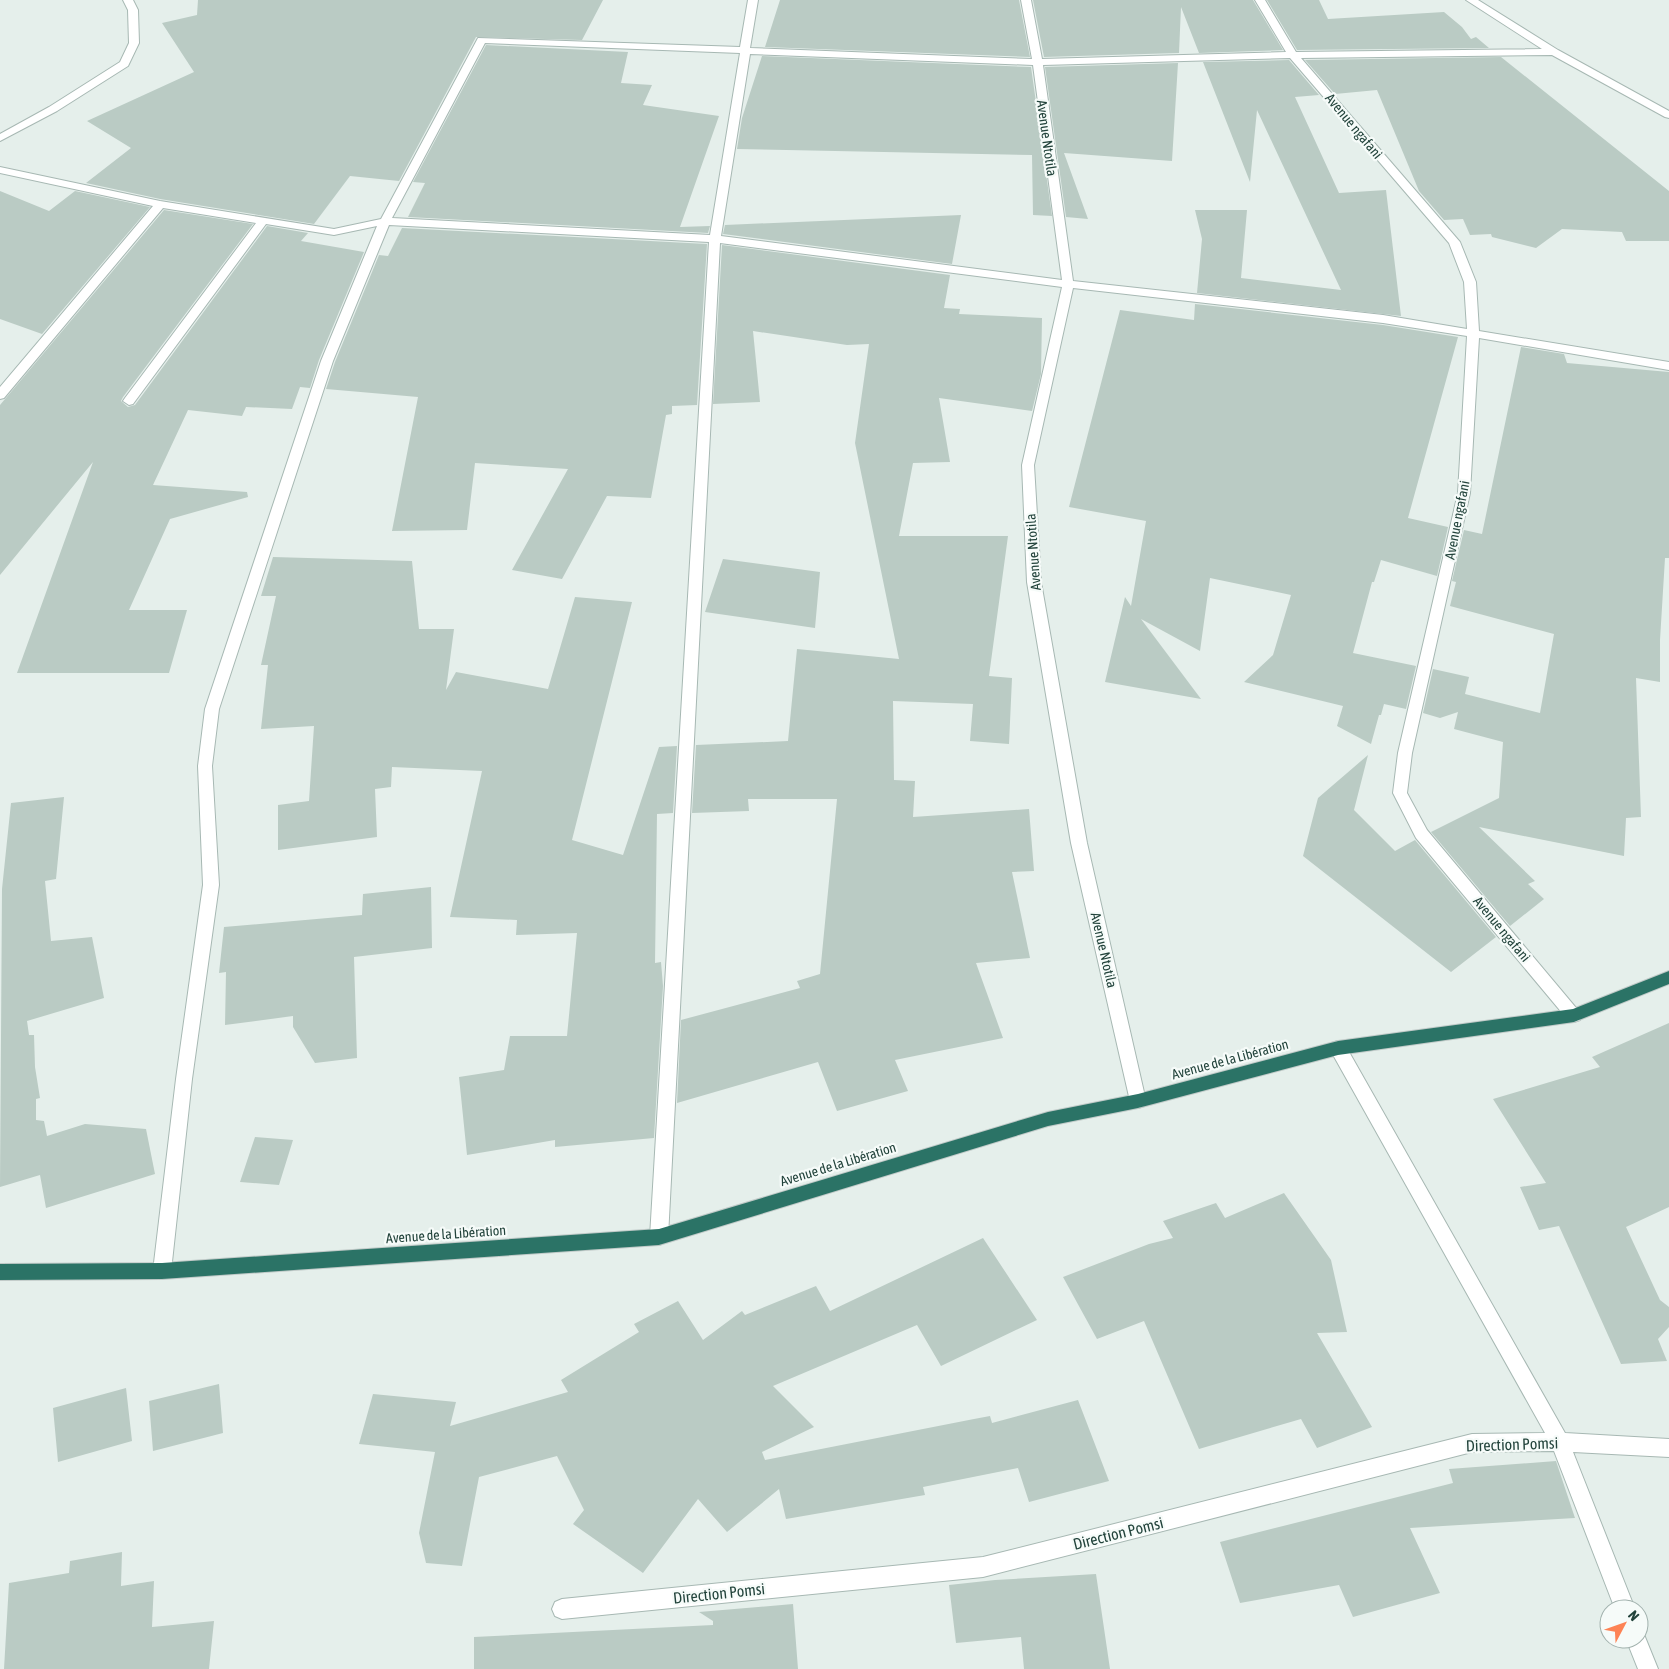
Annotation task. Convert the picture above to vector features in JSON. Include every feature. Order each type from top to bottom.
[{"type":"highway","name":"Avenue de la Libération","points":[[0,1272],[162,1270],[659,1237],[1048,1119],[1138,1101],[1338,1048],[1574,1015],[1669,977]]},
{"type":"street","points":[[0,138],[53,109],[124,64],[134,43],[133,10],[128,0]]},
{"type":"street","points":[[659,1237],[715,239],[753,0]]},
{"type":"street","name":"Avenue Ntotila","points":[[1026,0],[1068,284],[1052,365],[1028,465],[1034,582],[1079,843],[1138,1101]]},
{"type":"street","name":"Avenue ngafani","points":[[1260,0],[1293,55],[1454,242],[1470,282],[1473,333],[1464,493],[1405,753],[1400,793],[1421,834],[1574,1015]]},
{"type":"street","points":[[1472,0],[1554,52],[1669,115]]},
{"type":"street","points":[[162,1270],[184,1079],[211,884],[205,766],[212,710],[327,361],[385,221],[482,40],[1036,62],[1293,55],[1554,52]]},
{"type":"street","points":[[0,170],[160,204],[334,232],[385,221],[715,239],[1068,284],[1382,318],[1669,366]]},
{"type":"street","points":[[0,395],[160,204]]},
{"type":"street","points":[[129,401],[262,221]]},
{"type":"street","points":[[1338,1048],[1560,1442],[1620,1599]]},
{"type":"street","name":"Direction Pomsi","points":[[562,1609],[983,1567],[1472,1443],[1560,1442],[1669,1448]]},
{"type":"street","points":[[1640,1649],[1648,1669]]},
{"type":"building","points":[[198,0],[603,0],[582,40],[476,37],[399,181],[350,176],[314,224],[160,199],[86,183],[131,148],[87,121],[194,72],[162,23],[197,15]]},
{"type":"building","points":[[780,0],[1019,0],[1030,57],[765,47]]},
{"type":"building","points":[[1033,0],[1253,0],[1283,50],[1199,53],[1181,7],[1179,53],[1044,57]]},
{"type":"building","points":[[1267,0],[1319,0],[1328,19],[1444,12],[1462,27],[1471,39],[1476,37],[1489,48],[1297,50]]},
{"type":"building","points":[[486,45],[628,52],[621,83],[652,85],[643,105],[719,116],[680,227],[710,226],[708,233],[408,217],[425,183],[413,182]]},
{"type":"building","points":[[762,56],[1031,67],[1052,216],[1033,215],[1032,155],[737,149],[742,118]]},
{"type":"building","points":[[1501,57],[1669,191],[1669,241],[1626,241],[1622,232],[1562,229],[1536,248],[1492,237],[1491,234],[1470,235],[1463,219],[1444,220],[1419,191],[1377,90],[1335,94],[1305,60]]},
{"type":"building","points":[[1289,60],[1319,95],[1295,97],[1339,193],[1386,190],[1401,316],[1197,293],[1202,239],[1195,210],[1247,210],[1241,278],[1341,290],[1257,110],[1250,182],[1203,62]]},
{"type":"building","points":[[1178,63],[1172,161],[1064,153],[1088,219],[1066,217],[1045,67]]},
{"type":"building","points":[[0,191],[49,211],[75,191],[150,207],[42,334],[0,319]]},
{"type":"building","points":[[164,210],[253,224],[123,397],[121,401],[128,407],[135,405],[267,226],[308,233],[301,241],[364,252],[319,360],[310,388],[300,387],[292,409],[246,407],[242,416],[188,410],[153,485],[247,492],[248,497],[170,519],[129,610],[187,610],[169,673],[17,673],[93,462],[0,575],[0,405]]},
{"type":"building","points":[[961,215],[952,264],[723,234],[725,225]]},
{"type":"building","points":[[402,228],[707,244],[697,405],[672,406],[672,414],[666,415],[651,498],[607,496],[562,579],[512,570],[568,469],[475,463],[467,530],[392,531],[418,397],[326,389],[335,362],[379,255],[388,256]]},
{"type":"building","points":[[722,245],[950,275],[944,308],[960,309],[959,314],[1042,318],[1041,374],[1032,411],[939,398],[950,462],[913,463],[899,536],[1008,536],[989,676],[1012,678],[1009,744],[970,741],[973,704],[893,701],[894,780],[915,781],[913,817],[1029,809],[1034,871],[1012,872],[1030,958],[976,963],[1003,1038],[895,1060],[908,1091],[837,1111],[818,1062],[677,1103],[681,1020],[800,988],[797,981],[820,974],[837,799],[748,799],[749,811],[692,813],[696,745],[788,741],[797,649],[899,659],[855,443],[869,344],[847,345],[753,331],[760,402],[713,404]]},
{"type":"building","points":[[1195,304],[1383,325],[1458,337],[1408,518],[1448,527],[1437,576],[1381,560],[1374,582],[1372,582],[1353,653],[1416,666],[1406,709],[1384,704],[1371,744],[1337,726],[1343,706],[1244,682],[1273,655],[1291,595],[1210,578],[1200,651],[1141,619],[1201,699],[1105,682],[1125,597],[1131,606],[1146,521],[1069,507],[1120,310],[1194,320]]},
{"type":"building","points":[[1521,347],[1564,354],[1567,363],[1669,372],[1669,558],[1665,558],[1660,640],[1660,682],[1636,678],[1641,817],[1626,818],[1624,856],[1479,827],[1535,881],[1528,884],[1544,899],[1510,926],[1431,832],[1499,798],[1503,742],[1454,729],[1458,712],[1440,718],[1423,713],[1433,669],[1469,677],[1465,694],[1540,713],[1554,634],[1450,606],[1456,582],[1452,581],[1464,530],[1482,534]]},
{"type":"building","points":[[273,557],[412,561],[419,629],[454,629],[446,690],[456,672],[548,689],[575,597],[632,602],[572,840],[623,855],[659,747],[677,746],[673,813],[657,814],[655,963],[661,962],[663,986],[654,1138],[555,1147],[555,1140],[467,1155],[459,1077],[504,1070],[510,1036],[567,1036],[577,933],[516,935],[517,920],[450,917],[482,771],[392,767],[391,787],[375,789],[377,837],[278,850],[278,805],[309,801],[314,726],[261,729],[268,665],[261,665],[276,596],[261,596]]},
{"type":"building","points":[[723,559],[820,572],[815,628],[705,612]]},
{"type":"building","points":[[1368,755],[1354,810],[1395,851],[1415,840],[1496,937],[1451,972],[1303,856],[1318,798]]},
{"type":"building","points":[[64,797],[56,879],[45,881],[51,941],[92,937],[104,998],[27,1021],[29,1035],[34,1035],[35,1067],[40,1098],[36,1099],[36,1120],[44,1121],[47,1136],[85,1124],[146,1129],[155,1174],[46,1208],[40,1175],[0,1187],[2,889],[11,803]]},
{"type":"building","points":[[431,887],[432,948],[354,957],[357,1058],[315,1063],[293,1027],[293,1016],[225,1025],[226,972],[219,973],[224,927],[362,915],[363,894]]},
{"type":"building","points":[[1669,1023],[1669,1207],[1626,1227],[1660,1300],[1669,1307],[1669,1327],[1658,1339],[1667,1361],[1621,1364],[1559,1226],[1539,1230],[1520,1187],[1546,1183],[1493,1099],[1600,1067],[1592,1057]]},
{"type":"building","points":[[255,1137],[293,1140],[279,1185],[240,1182]]},
{"type":"building","points":[[1284,1193],[1331,1260],[1347,1332],[1317,1333],[1372,1427],[1317,1448],[1301,1419],[1199,1449],[1144,1321],[1097,1339],[1063,1277],[1149,1244],[1173,1238],[1163,1221],[1216,1203],[1225,1218]]},
{"type":"building","points":[[983,1238],[1037,1320],[941,1366],[917,1325],[773,1386],[814,1427],[762,1452],[765,1460],[990,1416],[992,1423],[1078,1400],[1109,1481],[1029,1502],[1018,1468],[923,1487],[925,1495],[786,1519],[779,1489],[727,1532],[698,1499],[643,1573],[573,1524],[584,1510],[557,1456],[479,1477],[462,1566],[426,1563],[419,1533],[435,1452],[359,1444],[373,1394],[456,1402],[450,1426],[568,1392],[561,1380],[639,1332],[634,1324],[678,1301],[703,1340],[742,1311],[745,1315],[816,1286],[830,1311]]},
{"type":"building","points":[[219,1384],[223,1433],[153,1451],[149,1401]]},
{"type":"building","points":[[126,1388],[132,1441],[58,1462],[53,1408]]},
{"type":"building","points":[[1556,1461],[1575,1518],[1410,1528],[1440,1593],[1353,1617],[1339,1585],[1240,1603],[1220,1542],[1453,1483],[1449,1469]]},
{"type":"building","points":[[122,1552],[121,1586],[154,1581],[152,1627],[214,1621],[209,1669],[4,1669],[9,1583],[69,1573],[70,1561]]},
{"type":"building","points":[[1096,1574],[1110,1669],[1024,1669],[1021,1637],[956,1643],[949,1585],[995,1580]]},
{"type":"building","points":[[793,1604],[798,1669],[474,1669],[474,1637],[713,1625],[713,1621],[699,1612]]}]
